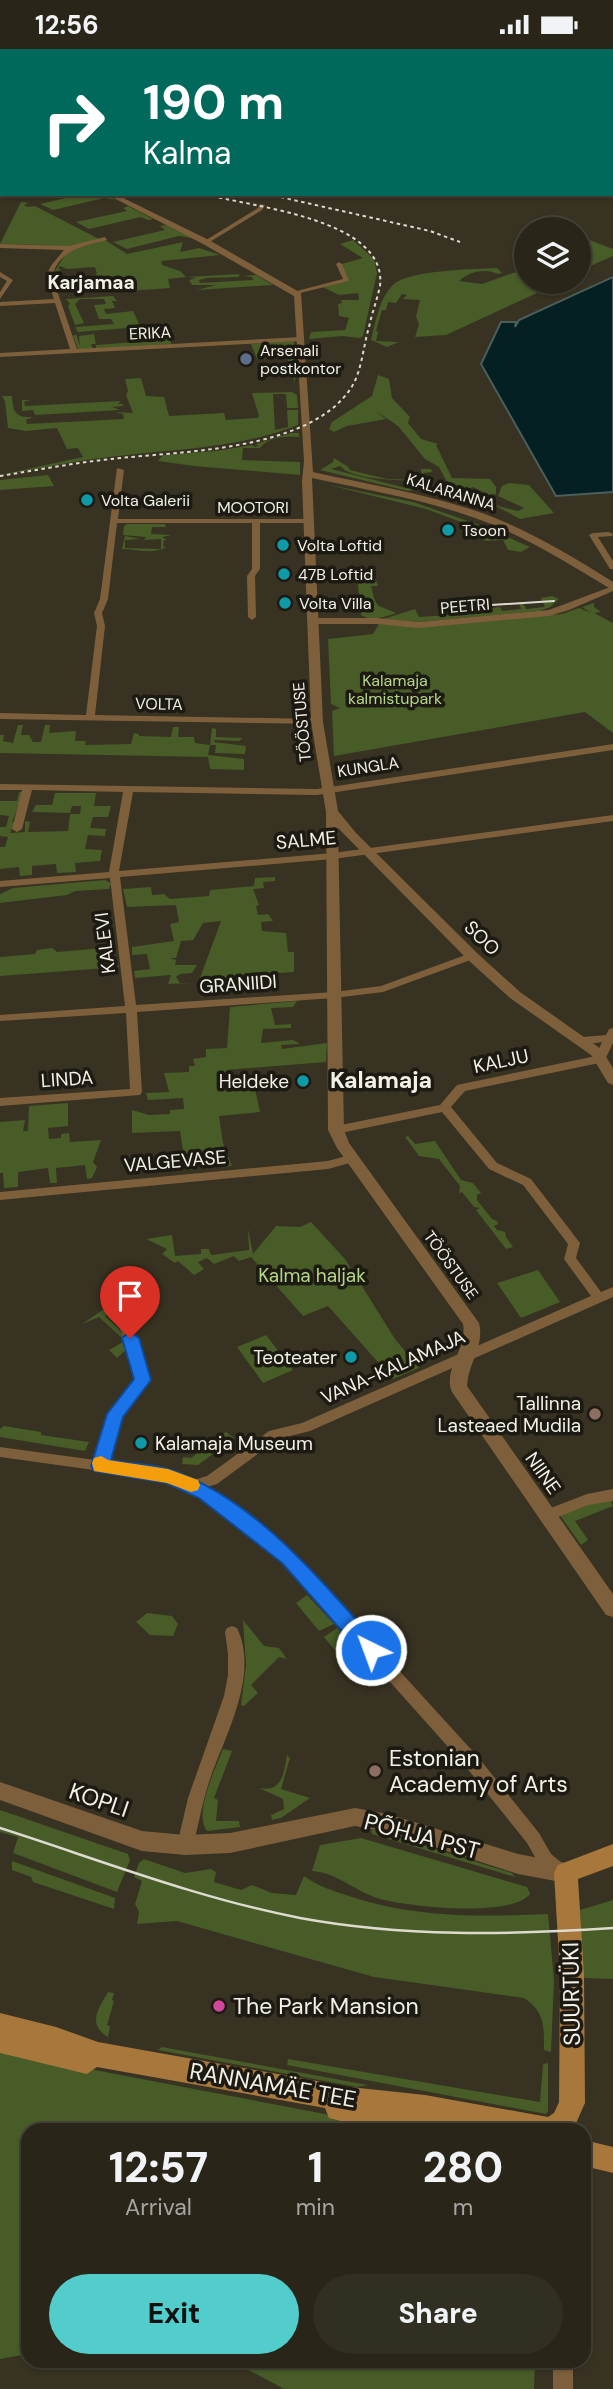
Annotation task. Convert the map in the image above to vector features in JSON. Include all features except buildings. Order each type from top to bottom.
[{"type":"main road","points":[[566,1873],[613,1855]]},
{"type":"main road","name":"SUURTÜKI","points":[[557,2123],[572,2103],[572,1974],[566,1873]]},
{"type":"main road","name":"RANNAMÄE TEE","points":[[0,2025],[55,2039],[98,2055],[350,2100],[541,2123]]},
{"type":"main road","name":"RANNAMÄE TEE","points":[[0,2041],[106,2066],[404,2123]]},
{"type":"main road","points":[[591,2155],[613,2160]]},
{"type":"street","points":[[113,196],[206,242],[296,292],[347,280],[339,264]]},
{"type":"street","points":[[206,242],[254,213],[262,205]]},
{"type":"street","points":[[0,246],[69,248],[105,239]]},
{"type":"street","points":[[69,248],[49,273],[74,351]]},
{"type":"street","points":[[0,274],[9,278],[0,297]]},
{"type":"street","name":"TÖÖSTUSE","points":[[296,292],[300,301],[309,470],[317,722],[332,812],[336,1130],[342,1145],[471,1322],[475,1335],[466,1356]]},
{"type":"street","points":[[0,304],[57,301]]},
{"type":"street","points":[[0,311],[13,310],[11,304]]},
{"type":"street","name":"ERIKA","points":[[0,355],[301,339]]},
{"type":"street","points":[[90,718],[101,626],[108,611],[104,599],[120,470]]},
{"type":"street","name":"KALARANNA","points":[[309,470],[342,481],[411,495],[503,524],[542,543],[610,585]]},
{"type":"street","points":[[308,495],[317,484],[342,481]]},
{"type":"street","name":"MOOTORI","points":[[114,521],[309,521]]},
{"type":"street","points":[[253,617],[251,576],[256,569],[256,521]]},
{"type":"street","points":[[609,534],[593,535],[613,567]]},
{"type":"street","name":"PEETRI","points":[[315,621],[377,621],[419,625],[550,613],[561,611],[610,585]]},
{"type":"street","name":"VOLTA","points":[[0,716],[317,722]]},
{"type":"street","name":"KUNGLA","points":[[0,787],[317,792],[613,747]]},
{"type":"street","points":[[17,829],[28,787]]},
{"type":"street","name":"KALEVI","points":[[128,791],[114,874],[131,1009],[136,1092]]},
{"type":"street","name":"SOO","points":[[332,812],[367,852],[472,956],[515,995],[583,1041],[600,1059],[613,1080]]},
{"type":"street","name":"SALME","points":[[0,884],[333,856],[613,818]]},
{"type":"street","points":[[331,833],[338,831],[352,836]]},
{"type":"street","name":"GRANIIDI","points":[[0,1018],[334,995],[383,989],[472,956]]},
{"type":"street","points":[[583,1041],[610,1035]]},
{"type":"street","points":[[600,1059],[610,1035]]},
{"type":"street","name":"KALJU","points":[[336,1130],[444,1108],[461,1088],[600,1059]]},
{"type":"street","name":"LINDA","points":[[0,1102],[136,1092]]},
{"type":"street","points":[[444,1108],[493,1166],[527,1182],[574,1243],[570,1259],[599,1298]]},
{"type":"street","name":"VALGEVASE","points":[[0,1196],[328,1165],[353,1158]]},
{"type":"street","name":"VANA-KALAMAJA","points":[[194,1486],[212,1480],[274,1435],[305,1427],[613,1292]]},
{"type":"street","points":[[100,1466],[115,1414],[142,1380],[123,1319]]},
{"type":"street","name":"NIINE","points":[[466,1356],[458,1375],[458,1387],[613,1609]]},
{"type":"street","points":[[0,1452],[168,1476],[213,1497],[288,1558],[472,1762],[533,1838],[545,1859],[566,1873]]},
{"type":"street","points":[[548,1515],[587,1500],[613,1495]]},
{"type":"street","points":[[185,1845],[196,1798],[229,1707],[237,1662],[232,1632]]},
{"type":"street","name":"KOPLI","points":[[0,1791],[142,1840],[185,1845]]},
{"type":"street","name":"PÕHJA PST","points":[[185,1845],[230,1843],[355,1817],[388,1823],[518,1864],[566,1873]]},
{"type":"street","points":[[563,2368],[563,2389]]},
{"type":"green space","points":[[74,196],[107,196],[116,200],[104,198],[53,210],[40,204]]},
{"type":"green space","points":[[21,202],[29,203],[24,205],[35,206],[105,240],[127,254],[183,242],[180,252],[199,248],[220,255],[161,261],[162,265],[180,271],[186,277],[168,279],[170,288],[141,288],[142,290],[132,291],[131,288],[123,288],[118,276],[92,278],[97,274],[95,267],[67,269],[60,266],[58,268],[61,270],[54,272],[69,249],[46,245],[0,244]]},
{"type":"green space","points":[[128,206],[153,219],[141,217],[89,229],[76,222],[127,211],[123,208]]},
{"type":"green space","points":[[166,225],[192,238],[179,236],[127,249],[113,242],[165,230],[160,226]]},
{"type":"green space","points":[[353,240],[374,259],[377,273],[363,336],[309,339],[311,332],[345,330],[349,318],[339,316],[338,304],[342,303],[341,300],[359,300],[358,293],[339,295],[323,287],[348,281],[342,264],[363,258],[340,244]]},
{"type":"green space","points":[[591,241],[613,249],[613,256],[591,266]]},
{"type":"green space","points":[[497,268],[502,273],[478,271],[459,281],[482,284],[514,273],[514,294],[535,294],[446,335],[415,337],[419,324],[416,317],[420,300],[403,299],[407,295],[402,294],[396,303],[388,302],[386,310],[382,310],[376,331],[376,341],[399,342],[387,347],[371,340],[379,310],[394,284],[402,279],[443,271]]},
{"type":"green space","points":[[238,274],[238,277],[199,280],[200,283],[253,280],[252,277],[243,276],[256,275],[273,285],[197,290],[216,285],[192,285],[189,280],[196,278],[187,277]]},
{"type":"green space","points":[[113,296],[117,301],[112,301],[115,308],[104,309],[106,314],[133,311],[140,326],[161,336],[161,323],[171,323],[166,324],[173,337],[170,338],[171,344],[96,349],[96,345],[149,341],[147,331],[133,332],[132,335],[131,331],[141,331],[139,327],[78,332],[75,327],[114,324],[111,319],[99,319],[94,305],[106,304],[104,299],[80,299],[75,304],[84,323],[75,325],[68,306],[70,304],[66,299]]},
{"type":"green space","points":[[76,334],[80,346],[79,336],[94,334],[96,344],[91,344],[93,349],[78,349],[73,336]]},
{"type":"green space","points":[[294,341],[296,364],[292,364],[296,366],[295,383],[287,358],[257,359],[251,344]]},
{"type":"green space","points":[[378,375],[389,379],[392,398],[410,417],[408,423],[421,439],[438,444],[436,445],[452,478],[490,479],[496,487],[496,494],[489,495],[473,487],[468,489],[447,482],[439,467],[425,459],[398,426],[376,411],[386,419],[347,426],[334,432],[329,429],[332,422],[372,396]]},
{"type":"green space","points":[[141,378],[146,396],[164,397],[169,416],[224,413],[226,420],[257,418],[259,416],[252,393],[292,392],[297,395],[298,408],[287,408],[286,394],[273,394],[275,430],[288,427],[287,410],[298,410],[298,425],[232,443],[103,458],[0,475],[83,457],[78,448],[67,449],[57,428],[26,431],[8,428],[2,396],[12,396],[16,413],[33,417],[26,420],[27,424],[124,419],[123,414],[115,412],[133,413],[126,395],[128,391],[125,379]]},
{"type":"green space","points":[[22,400],[31,400],[24,402],[25,406],[121,401],[118,404],[123,406],[112,407],[120,410],[35,415],[33,410],[22,411]]},
{"type":"green space","points":[[291,433],[299,433],[299,437],[272,439],[260,448],[243,448],[242,460],[300,462],[300,475],[158,461],[163,455],[252,445],[255,447],[258,446],[256,444]]},
{"type":"green space","points":[[334,458],[350,470],[387,479],[421,480],[390,480],[366,477],[346,471],[340,466],[331,469],[414,490],[408,491],[320,470],[333,462]]},
{"type":"green space","points":[[421,469],[431,469],[432,472],[424,473],[422,480]]},
{"type":"green space","points":[[48,475],[54,486],[0,490],[0,480]]},
{"type":"green space","points":[[509,483],[529,485],[554,513],[520,519],[494,505],[518,511],[524,508],[498,496],[502,486]]},
{"type":"green space","points":[[325,484],[413,502],[485,527],[482,530],[489,529],[530,547],[521,552],[508,550],[503,540],[479,539],[477,528],[426,509]]},
{"type":"green space","points":[[127,524],[165,524],[166,527],[152,527],[151,534],[172,535],[162,537],[167,540],[164,540],[163,546],[166,547],[161,549],[161,539],[144,540],[146,537],[123,535],[124,526]]},
{"type":"green space","points":[[125,536],[140,539],[125,540],[125,548],[161,549],[122,549]]},
{"type":"green space","points":[[374,575],[378,586],[371,586],[376,603],[396,613],[374,618],[361,615],[357,576]]},
{"type":"green space","points":[[552,596],[559,599],[550,607],[539,611],[419,622],[383,619],[415,609],[419,617],[493,612],[492,608],[500,607],[502,611],[521,609],[519,604],[523,603],[526,609],[545,607],[543,602],[555,601],[542,601],[541,598]]},
{"type":"green space","name":"Kalamaja kalmistupark","points":[[594,603],[594,607],[601,612],[594,613],[613,623],[613,733],[585,712],[334,756],[332,711],[340,708],[331,704],[328,639],[373,634],[379,624],[420,627],[562,614],[579,608],[591,613],[582,607]]},
{"type":"green space","points":[[18,725],[23,725],[21,735],[29,735],[33,742],[41,742],[45,725],[50,725],[49,733],[76,731],[75,741],[86,741],[85,745],[131,744],[134,733],[139,736],[171,737],[173,727],[179,727],[178,737],[194,737],[195,743],[210,745],[208,755],[244,759],[244,770],[210,769],[208,757],[0,753],[0,735],[4,735],[3,741],[13,743]]},
{"type":"green space","points":[[212,728],[216,729],[216,737],[243,738],[239,741],[214,742],[246,746],[245,754],[215,753],[216,745],[210,745]]},
{"type":"green space","points":[[19,792],[24,792],[10,833],[25,832],[25,821],[30,822],[28,832],[68,831],[70,814],[80,814],[81,806],[72,806],[70,813],[32,812],[36,805],[52,805],[55,793],[96,793],[94,806],[111,806],[108,817],[93,817],[90,828],[106,829],[105,836],[88,835],[85,849],[102,850],[100,861],[75,863],[76,872],[57,873],[56,864],[32,866],[32,875],[20,876],[19,867],[0,869],[0,847],[5,847],[8,837],[0,836],[0,827],[6,827],[9,816],[0,815],[0,801],[17,801]]},
{"type":"green space","points":[[275,877],[275,881],[263,882],[264,888],[253,889],[259,905],[256,906],[258,915],[268,914],[273,921],[261,922],[262,931],[286,933],[288,952],[294,952],[294,972],[231,976],[230,987],[213,985],[209,979],[200,978],[221,921],[203,923],[193,940],[181,941],[176,958],[170,958],[176,960],[175,965],[197,965],[192,973],[176,977],[180,983],[192,983],[168,984],[171,975],[135,978],[134,971],[150,969],[147,954],[132,955],[132,947],[174,941],[170,924],[179,922],[176,905],[127,907],[123,889],[151,887],[152,895],[164,894],[170,899],[209,896],[210,890],[254,886],[255,878]]},
{"type":"green space","points":[[105,880],[111,883],[109,889],[75,891],[67,895],[0,903],[0,894],[13,888]]},
{"type":"green space","points":[[52,948],[57,952],[104,948],[105,953],[98,954],[99,958],[120,967],[0,976],[0,957],[35,954],[37,950]]},
{"type":"green space","points":[[297,1001],[293,1007],[271,1008],[275,1025],[291,1024],[291,1028],[263,1029],[261,1043],[293,1040],[300,1044],[281,1045],[282,1049],[327,1043],[326,1062],[226,1070],[226,1092],[255,1089],[260,1112],[219,1116],[223,1143],[232,1166],[222,1167],[216,1153],[192,1155],[193,1170],[186,1170],[180,1131],[132,1133],[132,1110],[149,1115],[170,1114],[170,1110],[184,1109],[183,1098],[148,1100],[146,1093],[169,1092],[164,1073],[189,1072],[189,1066],[195,1066],[193,1059],[206,1057],[206,1049],[227,1048],[230,1007]]},
{"type":"green space","points":[[68,1103],[68,1126],[48,1128],[49,1139],[61,1138],[61,1134],[69,1133],[70,1142],[101,1140],[93,1162],[97,1167],[92,1178],[87,1179],[85,1165],[56,1168],[57,1183],[50,1183],[48,1168],[18,1172],[18,1187],[4,1188],[3,1173],[0,1173],[0,1122],[25,1120],[23,1131],[28,1131],[29,1106]]},
{"type":"green space","points":[[408,1136],[415,1144],[435,1141],[461,1180],[473,1183],[481,1193],[477,1195],[477,1200],[492,1219],[497,1221],[498,1224],[494,1226],[505,1232],[513,1247],[506,1249],[476,1210],[480,1208],[474,1207],[462,1192],[459,1193],[460,1186],[439,1159],[419,1156],[405,1137]]},
{"type":"green space","name":"Kalma haljak","points":[[311,1222],[345,1259],[395,1339],[419,1368],[393,1379],[328,1306],[303,1316],[251,1257],[239,1261],[234,1256],[214,1264],[207,1258],[198,1262],[204,1269],[194,1275],[178,1261],[175,1263],[162,1254],[167,1249],[146,1239],[172,1235],[175,1256],[201,1254],[201,1249],[209,1249],[211,1255],[249,1250],[248,1229],[253,1254],[276,1226],[300,1227]]},
{"type":"green space","points":[[538,1270],[560,1302],[521,1318],[497,1283]]},
{"type":"green space","points":[[122,1297],[123,1302],[105,1316],[119,1329],[128,1348],[117,1358],[109,1350],[123,1342],[121,1337],[99,1317],[82,1324]]},
{"type":"green space","points":[[266,1335],[293,1370],[263,1383],[237,1347]]},
{"type":"green space","points":[[4,1426],[89,1442],[85,1451],[0,1437],[0,1429]]},
{"type":"green space","points":[[226,1432],[234,1438],[198,1465],[182,1464],[183,1457],[191,1458]]},
{"type":"green space","points":[[601,1499],[611,1501],[613,1506],[575,1521],[588,1540],[581,1545],[559,1514]]},
{"type":"green space","points":[[307,1595],[334,1624],[319,1631],[296,1603]]},
{"type":"green space","points":[[147,1613],[172,1616],[178,1624],[173,1636],[150,1635],[136,1622]]},
{"type":"green space","points":[[243,1620],[264,1646],[279,1648],[287,1659],[279,1657],[251,1685],[258,1693],[244,1706],[241,1705],[246,1665]]},
{"type":"green space","points":[[337,1628],[362,1657],[347,1665],[324,1637]]},
{"type":"green space","points":[[223,1749],[232,1751],[214,1798],[218,1800],[216,1821],[239,1821],[240,1827],[207,1831],[203,1823],[204,1802]]},
{"type":"green space","points":[[287,1755],[290,1758],[281,1789],[310,1798],[281,1818],[272,1820],[271,1815],[284,1809],[283,1799],[259,1788],[267,1789],[277,1785],[283,1775]]},
{"type":"green space","points":[[0,1810],[128,1854],[130,1860],[117,1892],[13,1853],[18,1837],[0,1832]]},
{"type":"green space","points":[[371,1829],[512,1873],[515,1877],[372,1834]]},
{"type":"green space","points":[[361,1838],[527,1887],[530,1894],[519,1901],[502,1906],[481,1908],[410,1905],[377,1898],[337,1878],[312,1871],[320,1845]]},
{"type":"green space","points":[[144,1859],[185,1873],[211,1869],[216,1872],[214,1882],[241,1890],[252,1885],[272,1893],[296,1895],[304,1876],[337,1892],[398,1909],[497,1916],[548,1914],[554,1980],[551,2052],[544,2050],[540,2014],[524,1998],[374,1977],[177,1921],[137,1924],[139,1912],[135,1904],[142,1881],[134,1877],[139,1863]]},
{"type":"green space","points":[[12,1861],[115,1898],[114,1909],[33,1882],[31,1877],[12,1870]]},
{"type":"green space","points":[[613,1900],[613,1979],[583,1978],[580,1910]]},
{"type":"green space","points":[[108,1992],[114,1993],[114,2001],[107,2025],[110,2026],[108,2037],[98,2027],[96,2016]]},
{"type":"green space","points":[[162,2047],[368,2085],[357,2087],[158,2050]]},
{"type":"green space","points":[[0,2052],[371,2123],[21,2123],[21,2355],[0,2359]]},
{"type":"green space","points":[[288,2059],[540,2102],[543,2064],[548,2063],[548,2111],[546,2114],[287,2065]]},
{"type":"green space","points":[[245,2368],[535,2368],[534,2389],[284,2389]]},
{"type":"water","points":[[613,277],[613,492],[556,496],[481,364],[501,322],[516,322],[515,327],[519,320],[576,294],[591,294],[591,287]]},
{"type":"tram line","points":[[491,605],[554,601]]},
{"type":"tram line","points":[[0,1828],[186,1889],[300,1918],[378,1929],[456,1933],[613,1928]]},
{"type":"railway","points":[[0,476],[97,461],[241,445],[305,425],[331,409],[351,388],[360,367],[380,286],[377,263],[362,245],[340,230],[312,219],[213,196]]},
{"type":"railway","points":[[276,196],[430,231],[460,242]]},
{"type":"slow traffic","points":[[101,1463],[100,1466],[168,1476],[191,1485]]},
{"type":"place","name":"Arsenali postkontor","points":[[246,359]]},
{"type":"place","name":"Volta Galerii","points":[[87,500]]},
{"type":"place","name":"Tsoon","points":[[448,530]]},
{"type":"place","name":"Volta Loftid","points":[[283,545]]},
{"type":"place","name":"47B Loftid","points":[[284,574]]},
{"type":"place","name":"Volta Villa","points":[[285,603]]},
{"type":"place","name":"Heldeke","points":[[303,1081]]},
{"type":"place","name":"Teoteater","points":[[351,1357]]},
{"type":"place","name":"Tallinna Lasteaed Mudila","points":[[595,1414]]},
{"type":"place","name":"Kalamaja Museum","points":[[141,1443]]},
{"type":"place","name":"Estonian Academy of Arts","points":[[375,1771]]},
{"type":"place","name":"The Park Mansion","points":[[219,2006]]},
{"type":"district","name":"Karjamaa","points":[[91,282]]},
{"type":"district","name":"Kalamaja","points":[[381,1080]]},
{"type":"route","points":[[130,1338],[142,1380],[115,1414],[100,1466],[168,1476],[206,1492],[288,1558],[371,1650]]}]
